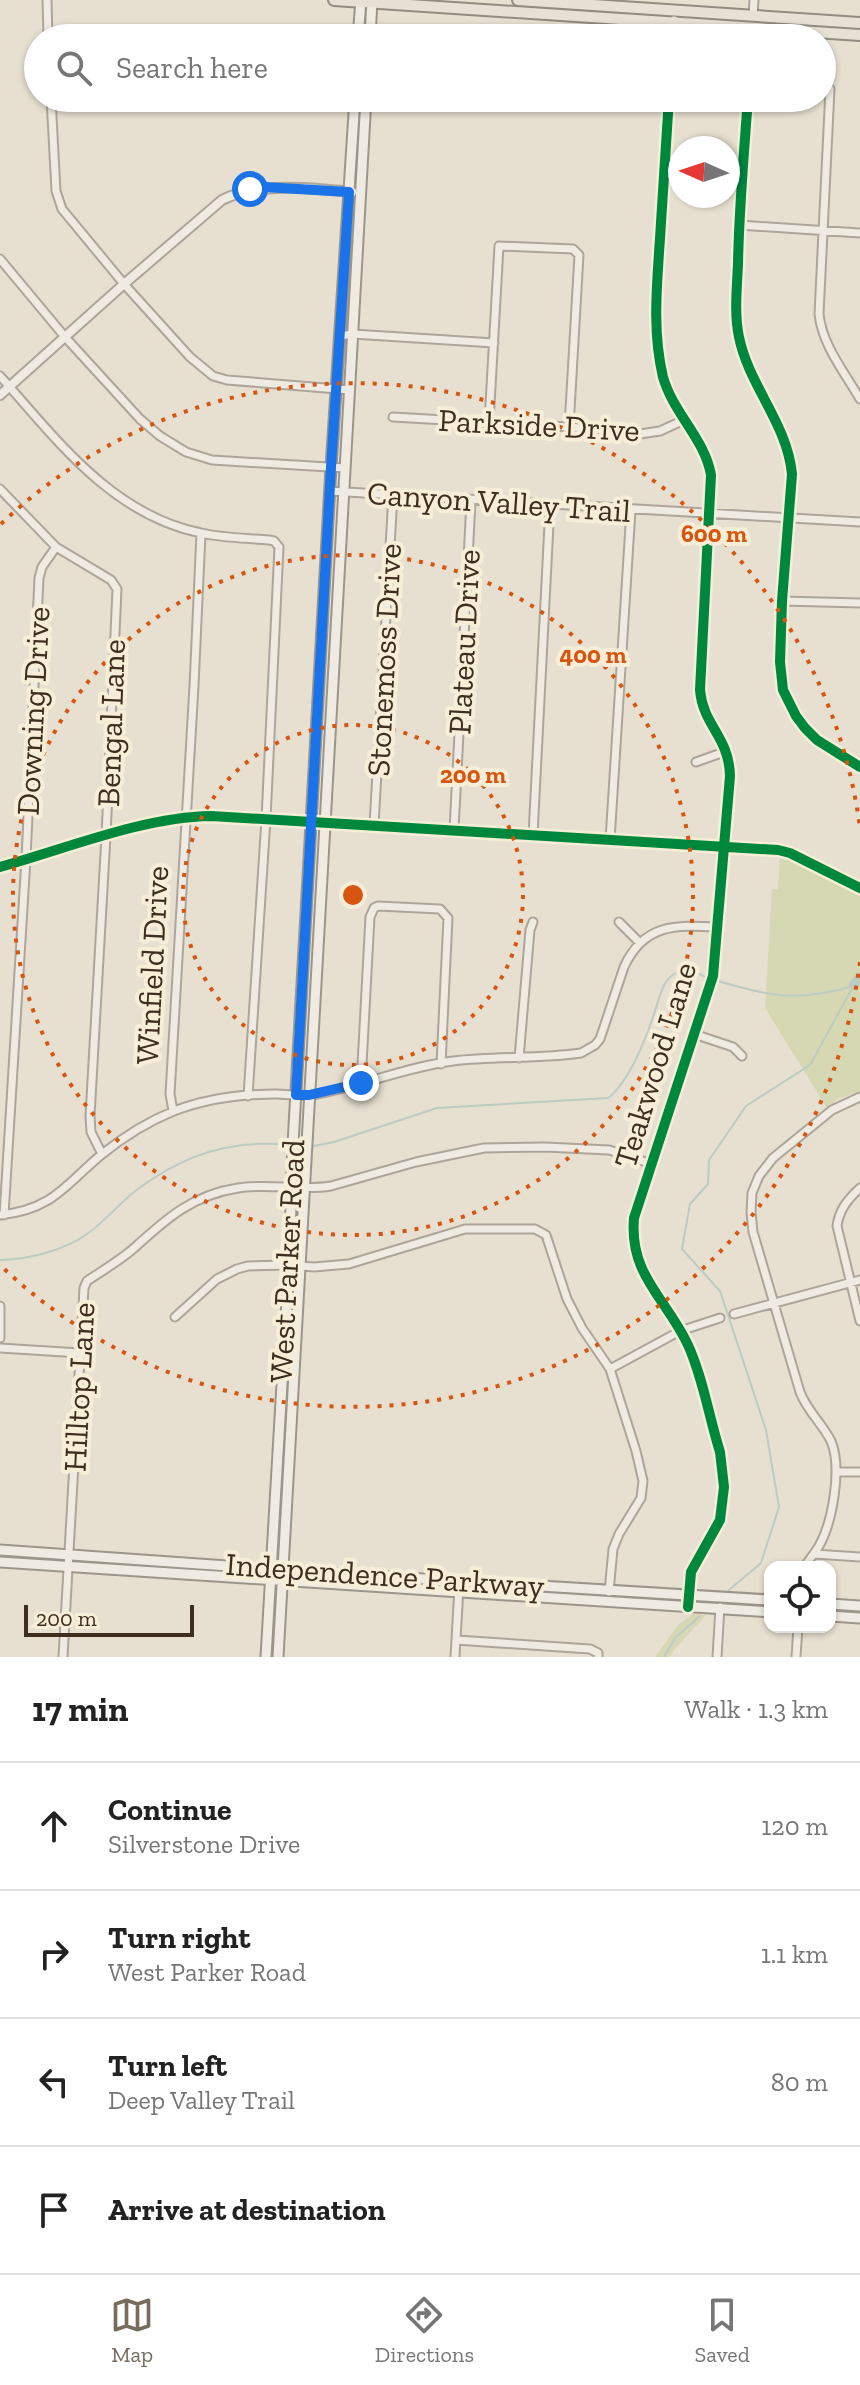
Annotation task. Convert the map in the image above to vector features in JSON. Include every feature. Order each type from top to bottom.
[{"type":"main road","points":[[334,0],[706,24]]},
{"type":"main road","points":[[518,0],[674,10],[739,24]]},
{"type":"main road","points":[[361,24],[366,1]]},
{"type":"main road","points":[[366,1],[368,24]]},
{"type":"main road","points":[[594,17],[595,5]]},
{"type":"main road","points":[[833,24],[860,23]]},
{"type":"main road","points":[[836,33],[860,35]]},
{"type":"main road","name":"West Parker Road","points":[[278,1657],[296,1334],[291,1186],[329,491],[354,112]]},
{"type":"main road","name":"West Parker Road","points":[[266,1657],[284,1333],[304,1187],[365,112]]},
{"type":"main road","points":[[345,258],[357,259]]},
{"type":"main road","points":[[284,1333],[296,1334]]},
{"type":"main road","points":[[280,1399],[292,1400]]},
{"type":"main road","points":[[276,1473],[289,1473]]},
{"type":"main road","name":"Independence Parkway","points":[[0,1550],[764,1600]]},
{"type":"main road","points":[[173,1574],[174,1561]]},
{"type":"main road","name":"Independence Parkway","points":[[0,1562],[764,1612]]},
{"type":"main road","points":[[374,1587],[375,1576]]},
{"type":"main road","points":[[836,1604],[860,1606]]},
{"type":"main road","points":[[836,1616],[860,1618]]},
{"type":"street","points":[[47,0],[48,24]]},
{"type":"street","points":[[753,24],[754,0]]},
{"type":"street","points":[[674,10],[674,22]]},
{"type":"street","points":[[52,112],[59,203],[67,217],[190,357],[213,376],[242,383],[350,390]]},
{"type":"street","name":"Teakwood Lane","points":[[668,112],[655,321],[664,381],[709,464],[700,690],[701,704],[707,718],[727,751],[730,776],[713,976],[634,1218],[633,1233],[639,1266],[690,1352],[720,1452],[724,1487],[720,1520],[694,1567],[688,1607]]},
{"type":"street","points":[[747,112],[736,316],[749,368],[790,454],[792,474],[782,601],[781,676],[789,704],[805,728],[817,740],[860,767]]},
{"type":"street","points":[[829,112],[820,326],[860,399]]},
{"type":"street","points":[[0,395],[215,205],[231,195],[264,187],[361,193]]},
{"type":"street","points":[[739,225],[860,233]]},
{"type":"street","points":[[489,422],[499,246],[573,249],[579,257],[569,427]]},
{"type":"street","name":"Canyon Valley Trail","points":[[0,259],[65,337],[140,419],[186,452],[212,460],[345,468]]},
{"type":"street","points":[[340,336],[353,334],[494,343]]},
{"type":"street","points":[[0,376],[67,452],[102,485],[146,514],[201,534],[269,540],[279,547],[248,1096]]},
{"type":"street","name":"Parkside Drive","points":[[393,417],[640,434],[660,431],[684,420]]},
{"type":"street","name":"Bengal Lane","points":[[0,489],[56,547],[111,580],[117,589],[90,1116],[91,1132],[102,1154]]},
{"type":"street","name":"Canyon Valley Trail","points":[[329,491],[860,522]]},
{"type":"street","name":"Stonemoss Drive","points":[[374,825],[393,495]]},
{"type":"street","name":"Plateau Drive","points":[[454,830],[471,501]]},
{"type":"street","points":[[533,835],[550,505]]},
{"type":"street","points":[[610,840],[631,510]]},
{"type":"street","name":"Winfield Drive","points":[[173,1111],[170,1094],[201,534]]},
{"type":"street","name":"Downing Drive","points":[[2,1215],[26,859],[39,578],[42,567],[56,547]]},
{"type":"street","points":[[782,601],[860,603]]},
{"type":"street","points":[[696,762],[727,751]]},
{"type":"street","points":[[0,867],[106,836],[187,818],[211,816],[778,850],[860,888]]},
{"type":"street","points":[[361,1083],[370,917],[378,906],[440,909],[448,918],[441,1064]]},
{"type":"street","points":[[519,1058],[533,922]]},
{"type":"street","points":[[619,922],[640,943]]},
{"type":"street","points":[[2,1215],[33,1209],[53,1198],[102,1154],[173,1111],[248,1096],[309,1095],[441,1064],[581,1053],[600,1039],[628,957],[640,943],[654,932],[665,929],[718,927]]},
{"type":"street","points":[[694,1034],[733,1047],[742,1056]]},
{"type":"street","points":[[809,1561],[826,1528],[837,1462],[830,1440],[803,1401],[751,1221],[751,1203],[755,1184],[767,1164],[832,1110],[860,1097]]},
{"type":"street","name":"Hilltop Lane","points":[[63,1657],[85,1284],[184,1206],[241,1188],[331,1186],[429,1159],[484,1148],[609,1150],[652,1164]]},
{"type":"street","points":[[860,1188],[843,1206],[837,1226],[860,1321]]},
{"type":"street","points":[[175,1317],[226,1273],[248,1266],[349,1264],[465,1229],[535,1229],[546,1235],[567,1299],[610,1369],[636,1451],[643,1489],[613,1549],[608,1602]]},
{"type":"street","points":[[734,1314],[860,1280]]},
{"type":"street","points":[[0,1306],[0,1338]]},
{"type":"street","points":[[610,1369],[680,1331],[720,1318]]},
{"type":"street","points":[[0,1348],[80,1353]]},
{"type":"street","points":[[837,1472],[860,1472]]},
{"type":"street","points":[[814,1554],[860,1557]]},
{"type":"street","points":[[455,1657],[459,1580]]},
{"type":"street","points":[[717,1657],[720,1597]]},
{"type":"street","points":[[796,1657],[798,1633]]},
{"type":"street","points":[[456,1640],[590,1649],[598,1655]]},
{"type":"green space","points":[[780,858],[860,895],[860,1092],[839,1098],[827,1108],[765,1008],[772,889],[778,889]]},
{"type":"green space","points":[[693,1614],[706,1615],[670,1657],[655,1657],[678,1625]]},
{"type":"waterway","points":[[314,1146],[437,1108],[608,1098],[635,1061],[660,994],[670,977],[684,971],[705,977]]},
{"type":"waterway","points":[[854,985],[860,977]]},
{"type":"waterway","points":[[718,981],[785,996],[817,994],[853,986]]},
{"type":"waterway","points":[[729,1590],[761,1563],[779,1507],[766,1430],[720,1291],[682,1249],[690,1204],[708,1184],[709,1160],[746,1106],[810,1065],[854,985]]},
{"type":"waterway","points":[[0,1260],[45,1253],[78,1240],[138,1189],[190,1159],[228,1147],[287,1145]]},
{"type":"waterway","points":[[664,1657],[675,1638],[700,1616]]},
{"type":"cycle path","points":[[668,112],[657,291],[657,342],[668,390],[702,450],[711,475],[700,690],[706,713],[729,762],[730,776],[713,976],[634,1218],[637,1255],[643,1271],[688,1345],[720,1452],[724,1487],[720,1520],[691,1572],[688,1607]]},
{"type":"cycle path","points":[[747,112],[739,222],[737,319],[744,355],[783,438],[792,474],[782,601],[780,662],[783,690],[805,728],[817,740],[860,767]]},
{"type":"cycle path","points":[[0,867],[131,828],[211,816],[778,850],[860,888]]},
{"type":"route","points":[[250,189],[264,187],[349,192],[296,1095],[361,1083]]}]
